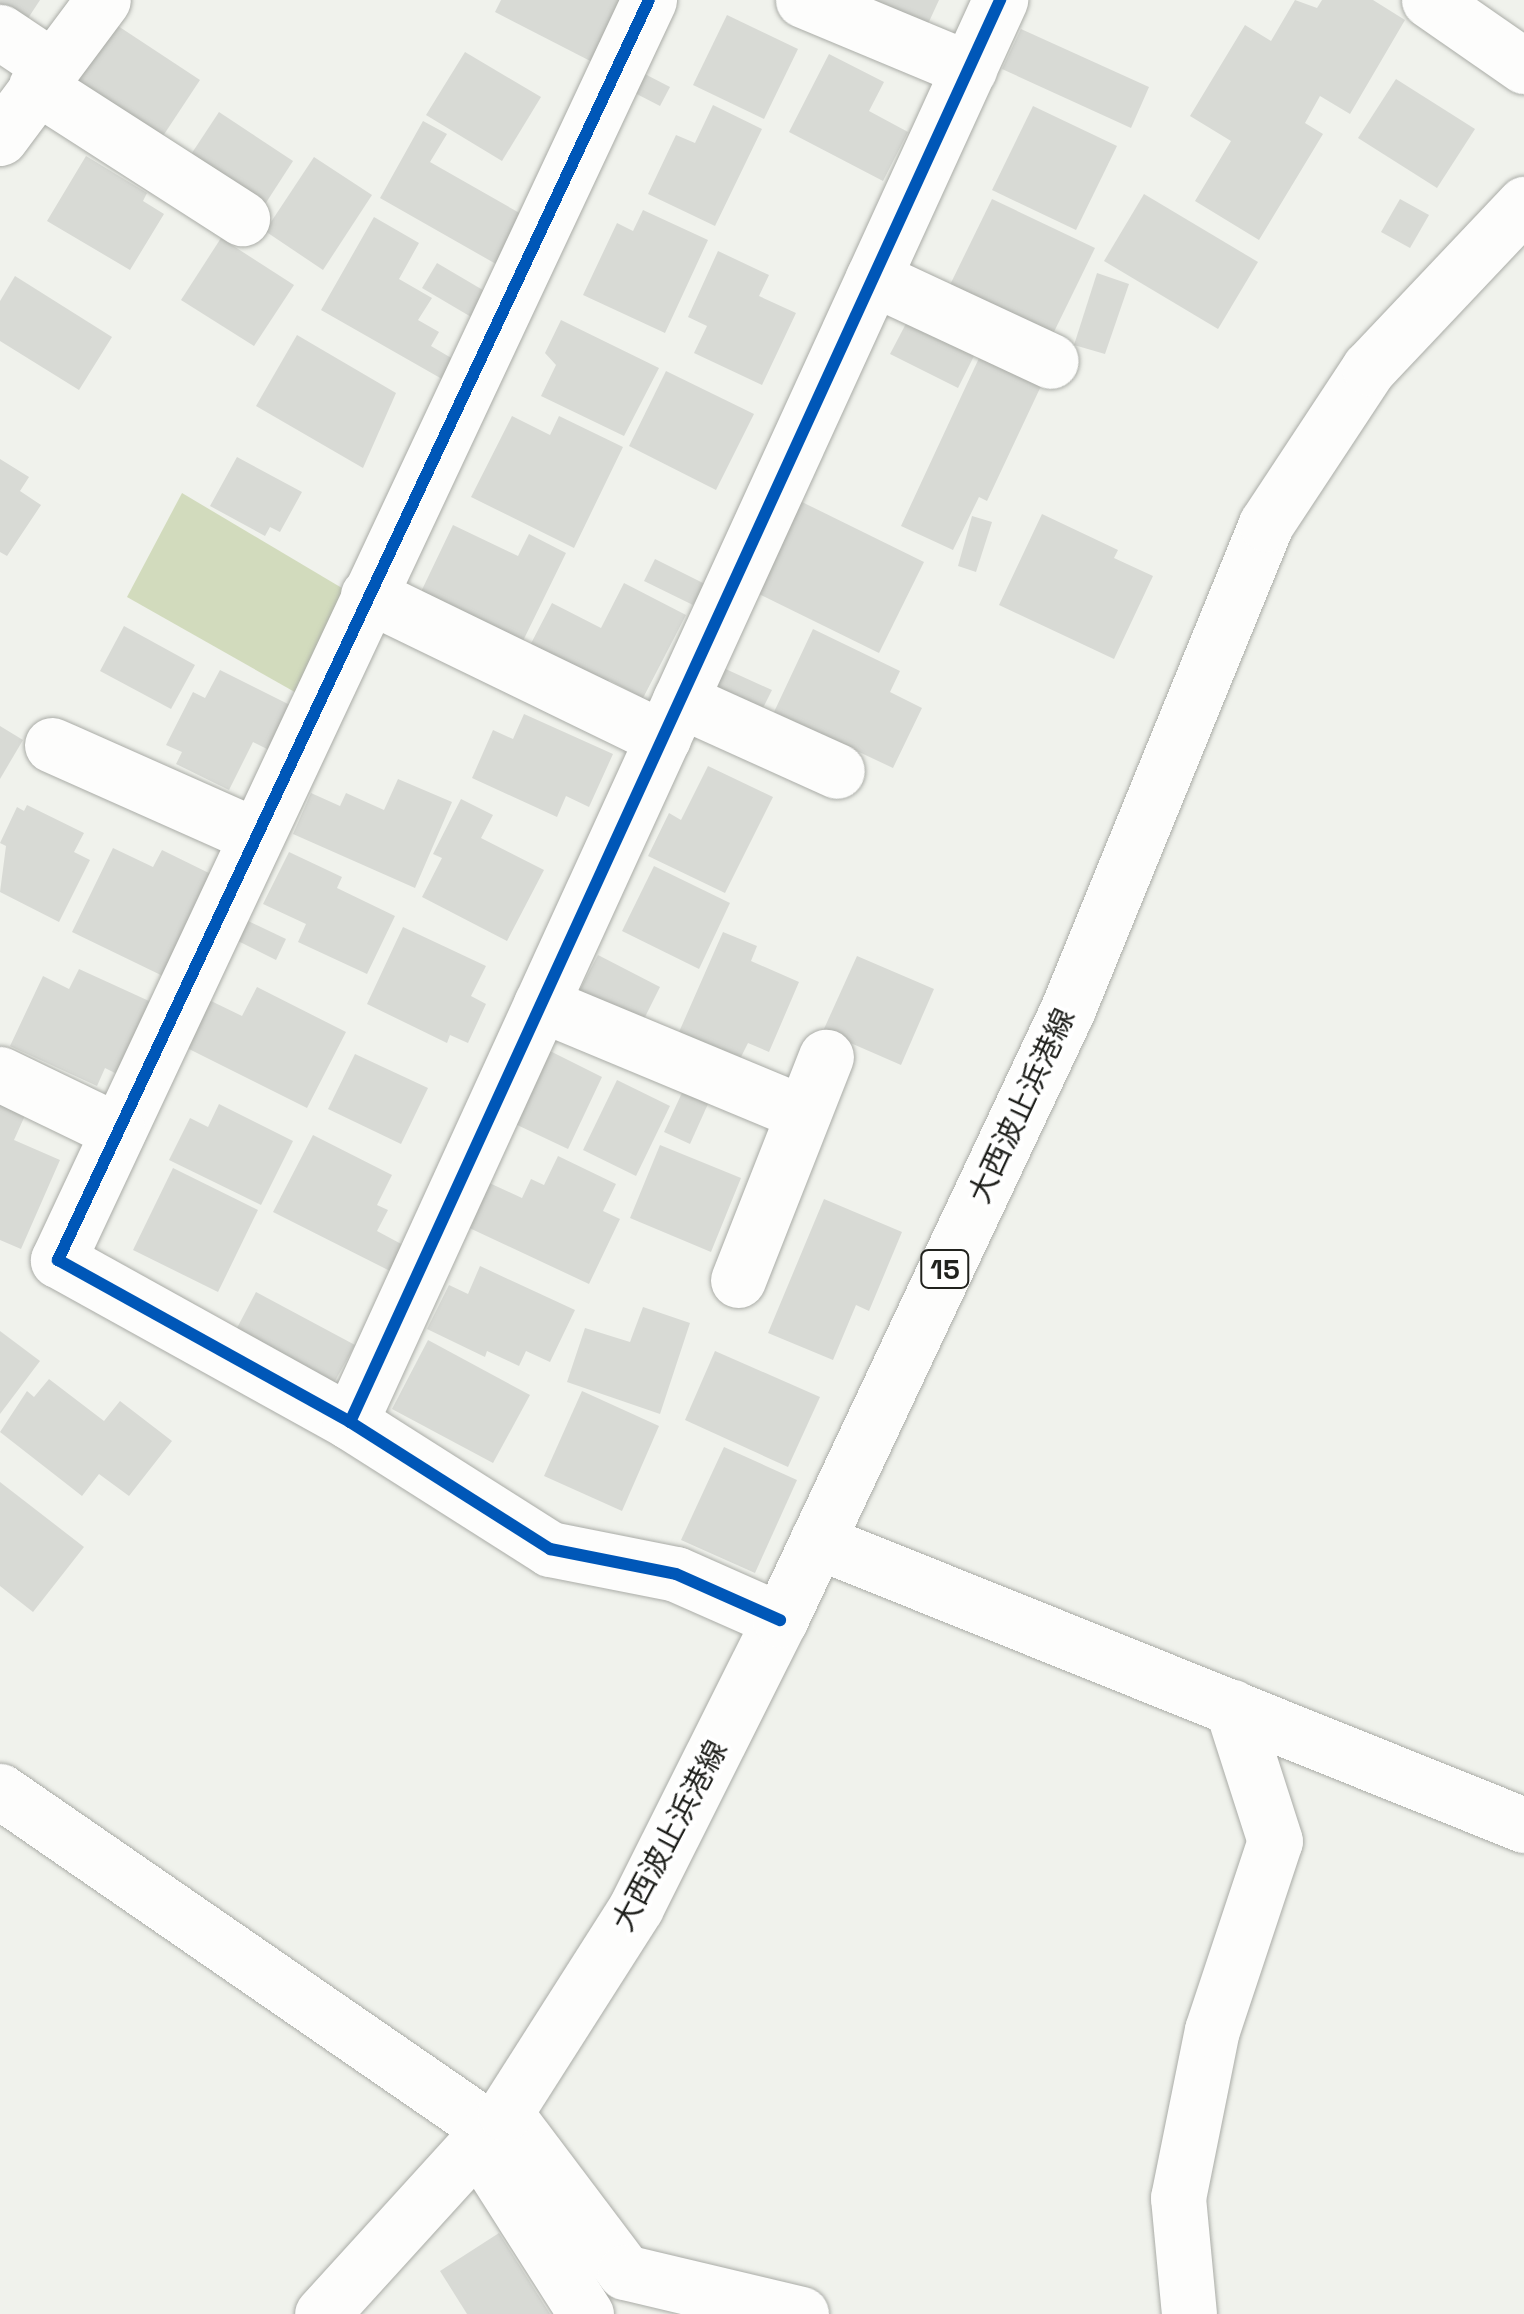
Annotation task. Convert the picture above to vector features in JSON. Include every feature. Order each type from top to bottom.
[{"type":"street","points":[[0,138],[103,0]]},
{"type":"street","points":[[649,0],[58,1260],[350,1422],[550,1548],[676,1574],[780,1620]]},
{"type":"street","points":[[803,0],[968,69]]},
{"type":"street","points":[[350,1422],[1000,0]]},
{"type":"street","points":[[1429,0],[1524,66]]},
{"type":"street","points":[[0,32],[44,76],[242,218]]},
{"type":"street","name":"大西波止浜港線","points":[[322,2314],[491,2128],[636,1907],[780,1620],[1068,1011],[1266,524],[1368,368],[1524,204]]},
{"type":"street","points":[[873,278],[1051,361]]},
{"type":"street","points":[[368,595],[671,719],[837,772]]},
{"type":"street","points":[[52,744],[256,836]]},
{"type":"street","points":[[541,1004],[803,1113]]},
{"type":"street","points":[[738,1280],[826,1056]]},
{"type":"street","points":[[0,1074],[118,1131]]},
{"type":"street","points":[[817,1540],[1524,1825]]},
{"type":"street","points":[[1189,2314],[1178,2198],[1212,2030],[1275,1841],[1232,1708]]},
{"type":"street","points":[[0,1792],[491,2128],[625,2272],[801,2314]]},
{"type":"street","points":[[491,2128],[586,2314]]},
{"type":"green space","points":[[182,493],[352,594],[300,695],[127,597]]},
{"type":"building","points":[[0,0],[40,0],[21,29],[0,15]]},
{"type":"building","points":[[501,0],[634,0],[600,66],[495,12]]},
{"type":"building","points":[[837,0],[939,0],[921,39]]},
{"type":"building","points":[[1295,0],[1317,8],[1322,0],[1373,0],[1405,20],[1350,114],[1320,96],[1305,123],[1323,134],[1259,240],[1195,201],[1231,141],[1190,116],[1245,25],[1271,41]]},
{"type":"building","points":[[727,15],[798,49],[764,119],[693,85]]},
{"type":"building","points":[[112,22],[200,80],[157,145],[69,87]]},
{"type":"building","points":[[1021,29],[1149,87],[1131,128],[1002,69]]},
{"type":"building","points":[[465,52],[541,97],[502,161],[426,115]]},
{"type":"building","points":[[829,54],[884,82],[869,111],[908,132],[883,181],[789,132]]},
{"type":"building","points":[[639,71],[670,87],[660,106],[629,90]]},
{"type":"building","points":[[1396,79],[1475,129],[1437,188],[1358,138]]},
{"type":"building","points":[[713,105],[762,129],[715,226],[648,194],[676,135],[695,143]]},
{"type":"building","points":[[1033,106],[1117,146],[1076,230],[992,190]]},
{"type":"building","points":[[219,112],[293,161],[260,212],[186,162]]},
{"type":"building","points":[[423,121],[447,134],[430,162],[530,219],[503,268],[380,198]]},
{"type":"building","points":[[86,156],[147,193],[143,201],[164,214],[130,270],[47,221]]},
{"type":"building","points":[[314,157],[372,195],[323,270],[265,231]]},
{"type":"building","points":[[1144,194],[1258,262],[1218,329],[1104,261]]},
{"type":"building","points":[[992,199],[1095,248],[1050,340],[947,291]]},
{"type":"building","points":[[1400,199],[1429,215],[1410,248],[1381,232]]},
{"type":"building","points":[[643,210],[708,240],[665,333],[583,295],[617,223],[633,231]]},
{"type":"building","points":[[374,217],[419,243],[399,279],[432,298],[418,320],[439,332],[431,346],[453,359],[442,379],[321,310]]},
{"type":"building","points":[[221,238],[294,285],[254,346],[181,300]]},
{"type":"building","points":[[718,251],[769,275],[759,296],[796,313],[762,385],[694,353],[707,326],[688,317]]},
{"type":"building","points":[[437,263],[493,296],[478,321],[422,288]]},
{"type":"building","points":[[1097,273],[1129,284],[1105,354],[1074,345]]},
{"type":"building","points":[[15,276],[112,337],[79,390],[0,341],[0,301]]},
{"type":"building","points":[[910,316],[977,350],[958,388],[890,354]]},
{"type":"building","points":[[561,320],[659,368],[624,436],[541,396],[556,365],[545,353]]},
{"type":"building","points":[[297,335],[396,393],[363,468],[256,406]]},
{"type":"building","points":[[980,356],[1042,384],[987,501],[979,497],[953,550],[901,526]]},
{"type":"building","points":[[666,371],[754,414],[716,490],[629,446]]},
{"type":"building","points":[[512,416],[550,435],[559,416],[623,447],[574,548],[471,497]]},
{"type":"building","points":[[237,457],[302,492],[280,532],[270,527],[265,536],[210,506]]},
{"type":"building","points":[[0,459],[29,477],[20,491],[41,505],[7,556],[0,552]]},
{"type":"building","points":[[800,501],[924,562],[879,653],[755,592]]},
{"type":"building","points":[[1042,514],[1118,550],[1114,558],[1153,576],[1114,659],[999,605]]},
{"type":"building","points":[[972,516],[992,522],[976,572],[958,566]]},
{"type":"building","points":[[453,525],[518,556],[529,534],[566,553],[520,647],[418,598]]},
{"type":"building","points":[[655,559],[705,584],[693,605],[644,581]]},
{"type":"building","points":[[624,583],[686,615],[643,698],[609,680],[605,688],[524,657],[552,603],[601,628]]},
{"type":"building","points":[[124,626],[195,665],[171,709],[100,671]]},
{"type":"building","points":[[813,629],[900,671],[890,692],[922,708],[893,768],[774,712]]},
{"type":"building","points":[[719,666],[772,690],[759,716],[716,697]]},
{"type":"building","points":[[220,670],[294,707],[271,751],[253,742],[229,790],[176,764],[182,752],[166,745],[193,692],[205,698]]},
{"type":"building","points":[[524,714],[613,754],[589,807],[566,796],[557,817],[472,778],[493,730],[513,739]]},
{"type":"building","points":[[0,726],[23,740],[0,779]]},
{"type":"building","points":[[708,766],[773,797],[725,893],[648,856],[669,813],[681,820]]},
{"type":"building","points":[[398,779],[452,802],[415,888],[293,834],[311,793],[340,806],[346,793],[384,810]]},
{"type":"building","points":[[461,799],[493,815],[481,838],[544,870],[507,941],[422,897],[442,858],[433,854]]},
{"type":"building","points":[[27,805],[84,833],[74,852],[90,860],[59,922],[0,892],[6,846],[0,843],[17,807],[24,811]]},
{"type":"building","points":[[113,848],[153,867],[162,850],[217,877],[167,978],[72,932]]},
{"type":"building","points":[[289,852],[342,877],[337,888],[395,916],[367,974],[298,942],[306,924],[263,904]]},
{"type":"building","points":[[654,866],[730,903],[699,969],[622,931]]},
{"type":"building","points":[[244,919],[286,939],[276,960],[234,939]]},
{"type":"building","points":[[403,927],[486,966],[471,996],[486,1004],[468,1043],[450,1035],[447,1043],[367,1004]]},
{"type":"building","points":[[723,932],[757,946],[751,961],[799,982],[769,1052],[748,1043],[740,1059],[679,1032]]},
{"type":"building","points":[[598,955],[660,987],[640,1027],[577,995]]},
{"type":"building","points":[[857,956],[934,989],[901,1065],[823,1031]]},
{"type":"building","points":[[79,969],[160,1006],[125,1078],[105,1068],[97,1086],[10,1046],[43,976],[69,989]]},
{"type":"building","points":[[257,987],[346,1032],[307,1108],[185,1047],[209,1000],[242,1016]]},
{"type":"building","points":[[548,1050],[602,1077],[568,1149],[513,1123]]},
{"type":"building","points":[[355,1054],[428,1088],[401,1144],[328,1109]]},
{"type":"building","points":[[617,1080],[670,1106],[636,1176],[583,1150]]},
{"type":"building","points":[[686,1084],[712,1095],[690,1144],[664,1132]]},
{"type":"building","points":[[0,1099],[27,1111],[14,1140],[60,1160],[21,1249],[0,1240]]},
{"type":"building","points":[[219,1104],[293,1141],[261,1205],[169,1160],[190,1118],[208,1127]]},
{"type":"building","points":[[313,1135],[392,1175],[377,1205],[388,1210],[377,1231],[405,1246],[392,1272],[273,1212]]},
{"type":"building","points":[[660,1145],[741,1178],[711,1252],[630,1218]]},
{"type":"building","points":[[558,1156],[616,1184],[603,1211],[620,1219],[589,1284],[463,1225],[485,1181],[522,1198],[531,1179],[544,1185]]},
{"type":"building","points":[[173,1168],[258,1210],[218,1292],[133,1250]]},
{"type":"building","points":[[824,1199],[902,1232],[869,1311],[856,1305],[833,1360],[768,1333]]},
{"type":"building","points":[[480,1266],[575,1310],[550,1362],[526,1351],[519,1366],[487,1351],[485,1357],[427,1329],[449,1285],[468,1294]]},
{"type":"building","points":[[256,1292],[355,1345],[325,1399],[228,1345]]},
{"type":"building","points":[[643,1307],[690,1323],[660,1414],[567,1382],[585,1328],[630,1342]]},
{"type":"building","points":[[0,1331],[40,1361],[0,1414]]},
{"type":"building","points":[[428,1340],[530,1395],[493,1463],[392,1409]]},
{"type":"building","points":[[715,1351],[820,1397],[788,1467],[685,1420]]},
{"type":"building","points":[[49,1379],[104,1421],[120,1401],[172,1441],[129,1496],[99,1474],[82,1496],[0,1432],[27,1391],[34,1397]]},
{"type":"building","points":[[582,1391],[659,1426],[622,1511],[544,1476]]},
{"type":"building","points":[[724,1447],[797,1480],[755,1573],[681,1540]]},
{"type":"building","points":[[0,1482],[84,1547],[33,1612],[0,1586]]},
{"type":"building","points":[[499,2233],[550,2314],[467,2314],[440,2271]]},
{"type":"cycle path","points":[[649,0],[58,1260],[350,1422],[550,1549],[676,1574],[780,1620]]},
{"type":"cycle path","points":[[350,1422],[1000,0]]}]
